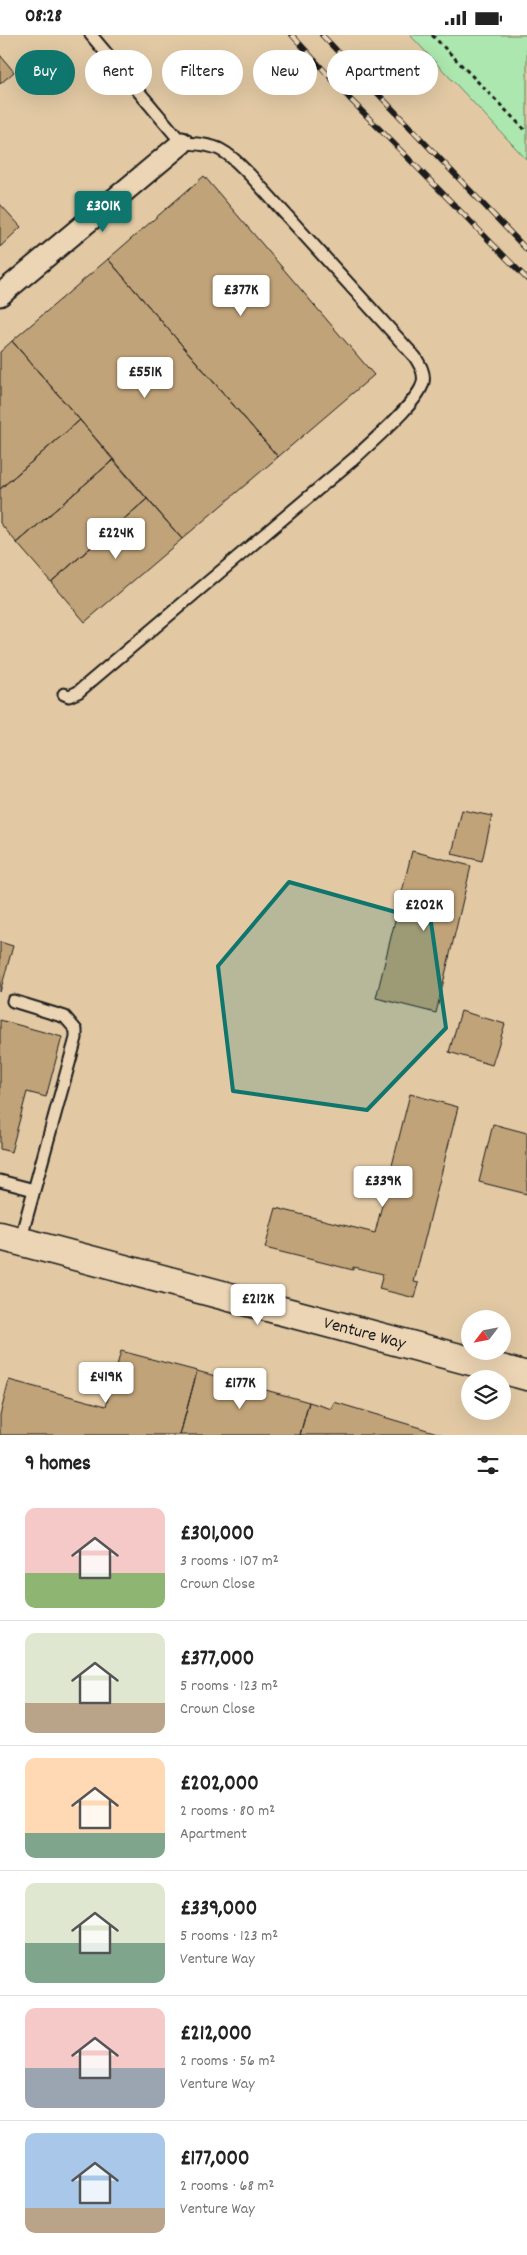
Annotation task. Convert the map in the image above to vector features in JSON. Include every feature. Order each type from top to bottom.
[{"type":"street","points":[[0,295],[182,143]]},
{"type":"street","name":"Venture Way","points":[[10,1239],[527,1375]]},
{"type":"lane","points":[[64,695],[69,696],[78,691],[356,457],[414,398],[420,391],[423,381],[423,371],[415,357],[250,175],[226,151],[215,147],[182,143],[90,35]]},
{"type":"lane","points":[[10,1239],[34,1190],[76,1038],[76,1030],[65,1017],[12,1001]]},
{"type":"lane","points":[[0,1181],[34,1190]]},
{"type":"path","points":[[432,35],[527,132]]},
{"type":"highlighted area","points":[[289,882],[431,922],[446,1028],[367,1110],[233,1091],[218,966]]},
{"type":"green space","points":[[410,35],[527,35],[527,160],[438,65],[438,50],[424,50]]},
{"type":"building","points":[[0,55],[14,72],[0,84]]},
{"type":"building","points":[[204,176],[374,375],[278,457],[108,259]]},
{"type":"building","points":[[0,204],[21,227],[0,247]]},
{"type":"building","points":[[108,259],[278,457],[182,539],[12,341]]},
{"type":"building","points":[[12,341],[80,420],[0,489],[0,352]]},
{"type":"building","points":[[80,420],[113,460],[17,543],[0,523],[0,489]]},
{"type":"building","points":[[113,460],[147,499],[51,582],[17,543]]},
{"type":"building","points":[[147,499],[182,539],[85,622],[51,582]]},
{"type":"building","points":[[462,810],[492,816],[482,861],[452,854]]},
{"type":"building","points":[[412,851],[471,866],[436,1013],[376,998]]},
{"type":"building","points":[[0,942],[13,946],[0,992]]},
{"type":"building","points":[[461,1011],[505,1024],[492,1065],[449,1052]]},
{"type":"building","points":[[0,1020],[62,1037],[46,1097],[27,1092],[11,1152],[0,1149]]},
{"type":"building","points":[[410,1094],[458,1107],[414,1282],[419,1283],[415,1298],[379,1289],[383,1274],[353,1267],[353,1270],[265,1248],[276,1208],[375,1233]]},
{"type":"building","points":[[493,1124],[527,1133],[527,1194],[479,1182]]},
{"type":"building","points":[[121,1351],[197,1371],[180,1435],[0,1435],[0,1415],[9,1380],[106,1406]]},
{"type":"building","points":[[197,1371],[309,1402],[300,1435],[180,1435]]},
{"type":"building","points":[[309,1402],[332,1409],[334,1402],[444,1435],[300,1435]]},
{"type":"railway","points":[[292,35],[349,98],[527,279]]},
{"type":"railway","points":[[322,35],[527,250]]}]
